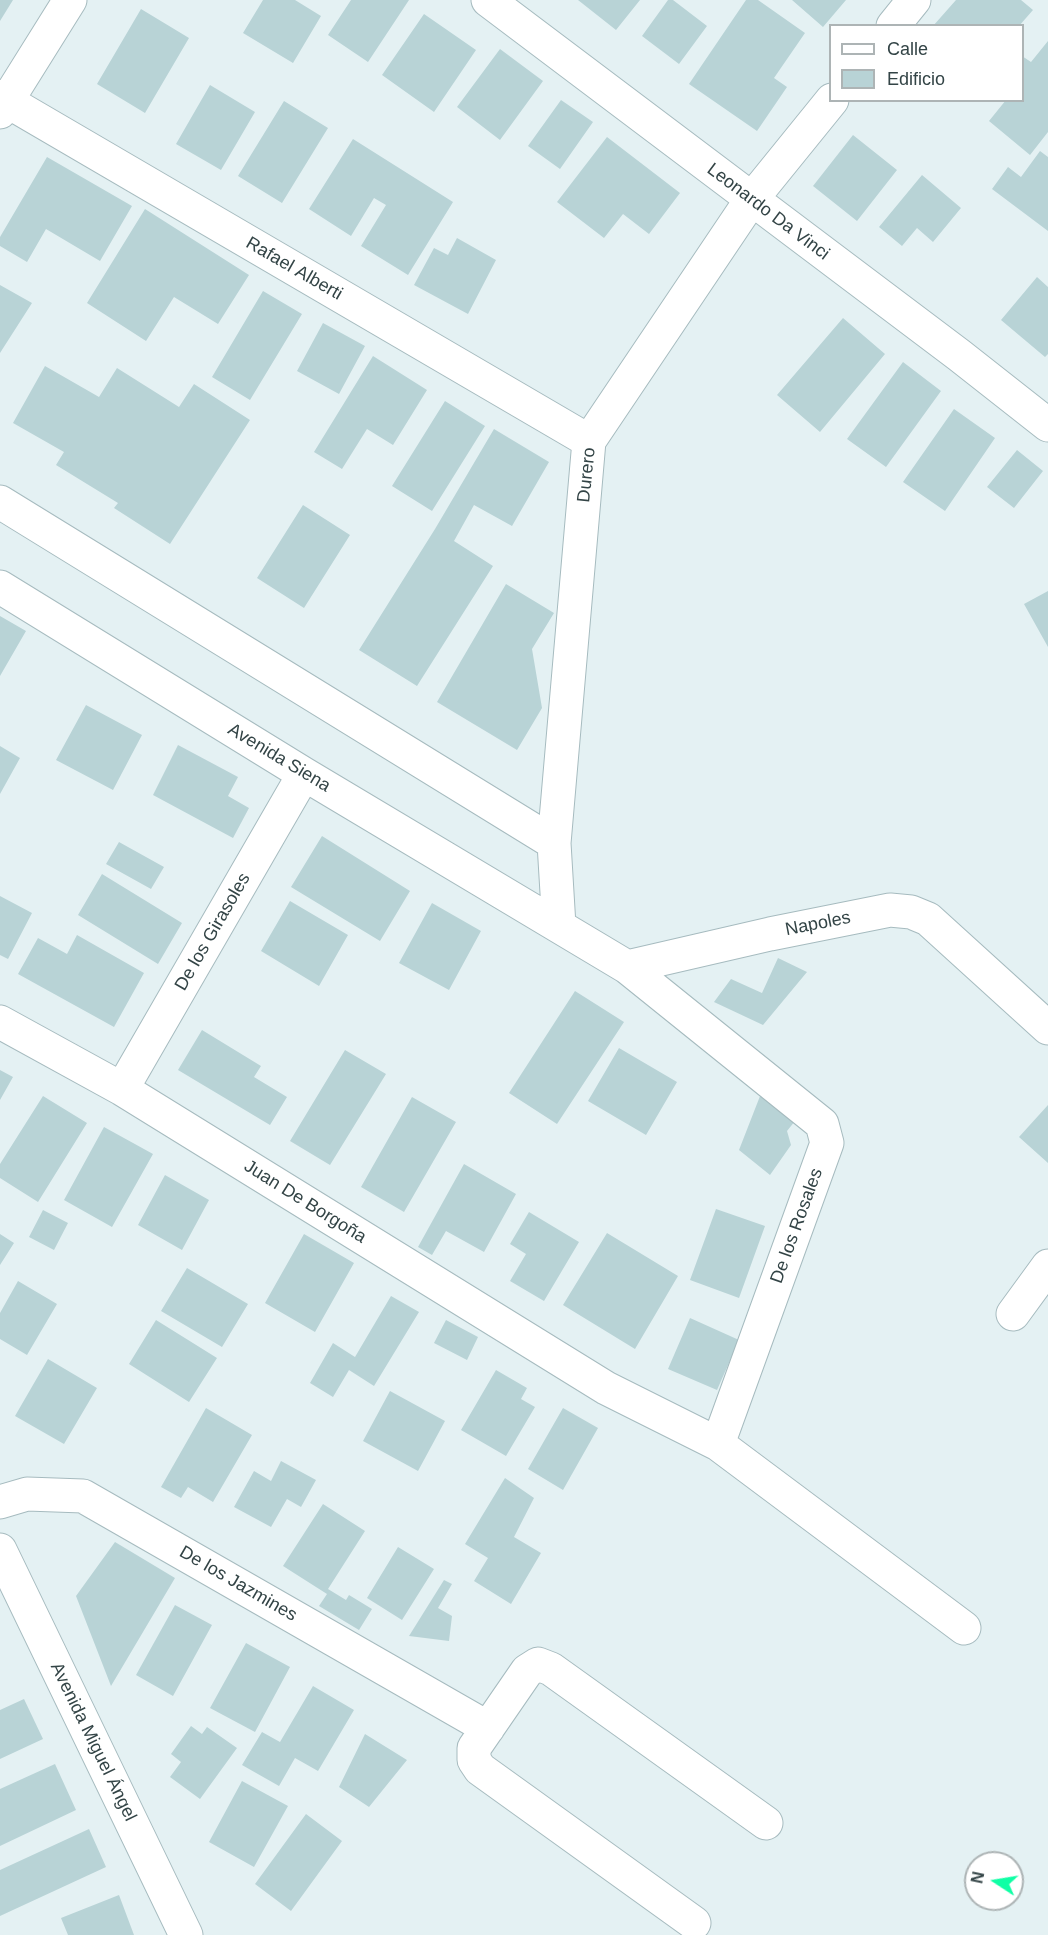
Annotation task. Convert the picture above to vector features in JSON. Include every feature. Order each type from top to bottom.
[{"type":"street","points":[[2,103],[70,0]]},
{"type":"street","name":"Leonardo Da Vinci","points":[[488,0],[959,355],[1048,425]]},
{"type":"street","points":[[895,24],[914,0]]},
{"type":"street","name":"Durero","points":[[559,926],[554,843],[589,441],[751,200],[830,102]]},
{"type":"street","name":"Rafael Alberti","points":[[2,103],[589,441]]},
{"type":"street","points":[[0,502],[554,843]]},
{"type":"street","name":"Avenida Siena","points":[[0,587],[304,774],[559,926]]},
{"type":"street","name":"De los Girasoles","points":[[122,1089],[304,774]]},
{"type":"street","name":"Napoles","points":[[627,967],[879,912],[890,910],[911,912],[928,919],[1048,1028]]},
{"type":"street","points":[[559,926],[627,967]]},
{"type":"street","name":"De los Rosales","points":[[627,967],[822,1124],[827,1143],[718,1444]]},
{"type":"street","name":"Juan De Borgoña","points":[[0,1022],[122,1089],[606,1388],[718,1444]]},
{"type":"street","points":[[1013,1314],[1048,1266]]},
{"type":"street","points":[[718,1444],[964,1628]]},
{"type":"street","name":"De los Jazmines","points":[[0,1502],[27,1494],[83,1496],[477,1721]]},
{"type":"street","name":"Avenida Miguel Ángel","points":[[0,1550],[186,1935]]},
{"type":"street","points":[[694,1923],[480,1769],[474,1760],[477,1721],[527,1671],[538,1664],[551,1669],[766,1823]]},
{"type":"building","points":[[0,0],[13,0],[0,21]]},
{"type":"building","points":[[263,0],[295,0],[321,16],[293,63],[243,33]]},
{"type":"building","points":[[351,0],[409,0],[368,62],[328,35]]},
{"type":"building","points":[[578,0],[640,0],[616,30]]},
{"type":"building","points":[[668,0],[673,0],[707,26],[679,64],[642,36]]},
{"type":"building","points":[[746,0],[758,0],[805,33],[774,78],[787,87],[757,131],[689,84]]},
{"type":"building","points":[[792,0],[846,0],[823,27]]},
{"type":"building","points":[[956,0],[1021,0],[1033,10],[1021,24],[935,24]]},
{"type":"building","points":[[141,9],[189,38],[145,113],[97,84]]},
{"type":"building","points":[[424,14],[476,50],[434,112],[382,75]]},
{"type":"building","points":[[1048,41],[1048,132],[1030,155],[989,121],[1004,102],[1024,102],[1024,57],[1031,62]]},
{"type":"building","points":[[500,49],[543,81],[500,140],[457,107]]},
{"type":"building","points":[[210,85],[255,112],[221,170],[176,144]]},
{"type":"building","points":[[561,100],[593,122],[560,169],[528,146]]},
{"type":"building","points":[[284,101],[328,128],[282,203],[238,176]]},
{"type":"building","points":[[853,135],[897,170],[857,221],[813,186]]},
{"type":"building","points":[[607,137],[680,193],[649,234],[623,214],[604,238],[557,202]]},
{"type":"building","points":[[353,139],[453,202],[408,275],[361,246],[386,205],[374,198],[351,236],[309,209]]},
{"type":"building","points":[[1040,151],[1048,157],[1048,231],[992,189],[1008,167],[1021,177]]},
{"type":"building","points":[[47,157],[132,206],[100,261],[46,229],[27,262],[0,246],[0,237]]},
{"type":"building","points":[[922,175],[961,208],[933,242],[917,228],[902,246],[879,227]]},
{"type":"building","points":[[145,209],[249,275],[218,324],[174,297],[146,341],[87,303]]},
{"type":"building","points":[[457,238],[496,260],[468,314],[414,285],[434,248],[448,255]]},
{"type":"building","points":[[1037,277],[1048,287],[1048,354],[1045,357],[1001,320]]},
{"type":"building","points":[[0,285],[32,303],[0,353]]},
{"type":"building","points":[[263,291],[302,314],[250,400],[212,377]]},
{"type":"building","points":[[843,318],[885,354],[820,432],[777,395]]},
{"type":"building","points":[[323,323],[365,346],[339,394],[297,371]]},
{"type":"building","points":[[373,356],[427,390],[393,445],[367,429],[342,469],[314,452]]},
{"type":"building","points":[[903,362],[941,391],[886,467],[847,439]]},
{"type":"building","points":[[45,366],[99,397],[117,368],[179,407],[194,384],[250,420],[170,544],[114,508],[118,503],[56,465],[64,452],[13,423]]},
{"type":"building","points":[[445,401],[485,426],[432,511],[392,486]]},
{"type":"building","points":[[954,409],[995,438],[945,511],[903,482]]},
{"type":"building","points":[[494,429],[549,462],[512,526],[474,505],[454,541],[493,566],[417,686],[359,650]]},
{"type":"building","points":[[1017,450],[1043,471],[1014,508],[987,487]]},
{"type":"building","points":[[303,505],[350,535],[304,608],[257,578]]},
{"type":"building","points":[[506,584],[554,613],[532,649],[542,708],[517,750],[437,702]]},
{"type":"building","points":[[1048,591],[1048,647],[1024,604]]},
{"type":"building","points":[[0,616],[26,631],[0,676]]},
{"type":"building","points":[[86,705],[142,735],[113,790],[56,760]]},
{"type":"building","points":[[178,745],[238,777],[228,796],[249,808],[233,838],[153,795]]},
{"type":"building","points":[[0,746],[20,758],[0,794]]},
{"type":"building","points":[[322,836],[410,891],[380,941],[291,887]]},
{"type":"building","points":[[119,842],[164,867],[151,889],[106,864]]},
{"type":"building","points":[[102,874],[182,923],[158,964],[78,915]]},
{"type":"building","points":[[0,896],[32,913],[8,959],[0,955]]},
{"type":"building","points":[[290,901],[348,935],[319,986],[261,951]]},
{"type":"building","points":[[432,903],[481,931],[449,990],[399,963]]},
{"type":"building","points":[[77,935],[144,973],[114,1027],[18,974],[38,938],[67,954]]},
{"type":"building","points":[[778,958],[807,972],[763,1025],[714,1002],[731,979],[762,993]]},
{"type":"building","points":[[575,991],[624,1022],[557,1124],[509,1093]]},
{"type":"building","points":[[202,1030],[261,1066],[254,1077],[287,1097],[270,1125],[178,1070]]},
{"type":"building","points":[[619,1048],[677,1082],[646,1135],[588,1101]]},
{"type":"building","points":[[345,1050],[386,1074],[330,1165],[290,1141]]},
{"type":"building","points":[[0,1070],[13,1077],[0,1100]]},
{"type":"building","points":[[762,1091],[795,1121],[787,1131],[791,1145],[770,1175],[739,1150]]},
{"type":"building","points":[[43,1096],[87,1123],[38,1202],[0,1178],[0,1164]]},
{"type":"building","points":[[412,1097],[456,1122],[404,1212],[361,1187]]},
{"type":"building","points":[[1048,1105],[1048,1163],[1019,1137]]},
{"type":"building","points":[[104,1127],[153,1154],[112,1227],[64,1200]]},
{"type":"building","points":[[464,1164],[516,1194],[484,1252],[446,1231],[432,1255],[418,1247]]},
{"type":"building","points":[[165,1175],[209,1200],[182,1250],[138,1225]]},
{"type":"building","points":[[716,1209],[765,1226],[739,1298],[690,1280]]},
{"type":"building","points":[[43,1210],[68,1223],[54,1250],[29,1237]]},
{"type":"building","points":[[529,1212],[579,1242],[544,1301],[510,1281],[526,1254],[510,1244]]},
{"type":"building","points":[[607,1233],[678,1276],[635,1349],[563,1305]]},
{"type":"building","points":[[0,1234],[14,1243],[0,1265]]},
{"type":"building","points":[[304,1234],[354,1263],[315,1332],[265,1303]]},
{"type":"building","points":[[187,1268],[248,1304],[222,1347],[161,1311]]},
{"type":"building","points":[[18,1281],[57,1304],[27,1355],[0,1339],[0,1313]]},
{"type":"building","points":[[391,1296],[419,1312],[374,1386],[349,1370],[333,1397],[310,1383],[333,1343],[355,1357]]},
{"type":"building","points":[[690,1318],[739,1340],[717,1390],[668,1369]]},
{"type":"building","points":[[156,1320],[217,1358],[189,1402],[129,1364]]},
{"type":"building","points":[[446,1320],[478,1337],[467,1360],[434,1343]]},
{"type":"building","points":[[48,1359],[97,1388],[64,1444],[15,1416]]},
{"type":"building","points":[[496,1370],[527,1388],[521,1399],[535,1407],[506,1456],[461,1430]]},
{"type":"building","points":[[390,1391],[445,1421],[418,1471],[363,1441]]},
{"type":"building","points":[[206,1408],[252,1435],[213,1502],[188,1487],[181,1498],[161,1487]]},
{"type":"building","points":[[563,1408],[598,1428],[563,1490],[528,1469]]},
{"type":"building","points":[[281,1461],[316,1480],[301,1507],[287,1499],[271,1527],[234,1507],[254,1471],[271,1481]]},
{"type":"building","points":[[505,1478],[534,1498],[514,1537],[541,1553],[511,1604],[474,1581],[488,1558],[465,1544]]},
{"type":"building","points":[[323,1504],[365,1531],[328,1589],[346,1600],[349,1595],[372,1609],[359,1630],[319,1606],[327,1594],[283,1566]]},
{"type":"building","points":[[115,1542],[175,1578],[111,1686],[76,1596]]},
{"type":"building","points":[[398,1547],[434,1569],[402,1620],[367,1598]]},
{"type":"building","points":[[444,1580],[452,1584],[438,1608],[452,1616],[449,1641],[409,1636]]},
{"type":"building","points":[[175,1605],[212,1625],[173,1696],[136,1675]]},
{"type":"building","points":[[246,1643],[290,1667],[255,1732],[210,1708]]},
{"type":"building","points":[[313,1686],[354,1710],[318,1771],[295,1758],[279,1786],[242,1765],[262,1732],[280,1742]]},
{"type":"building","points":[[24,1699],[43,1739],[0,1759],[0,1710]]},
{"type":"building","points":[[191,1726],[202,1734],[207,1727],[237,1748],[200,1799],[170,1777],[181,1762],[171,1754]]},
{"type":"building","points":[[365,1734],[407,1760],[369,1807],[339,1787]]},
{"type":"building","points":[[55,1764],[76,1810],[0,1846],[0,1789]]},
{"type":"building","points":[[242,1781],[288,1806],[254,1867],[209,1842]]},
{"type":"building","points":[[306,1814],[342,1841],[291,1911],[255,1884]]},
{"type":"building","points":[[89,1829],[106,1867],[0,1916],[0,1870]]},
{"type":"building","points":[[119,1895],[134,1935],[68,1935],[61,1918]]}]
